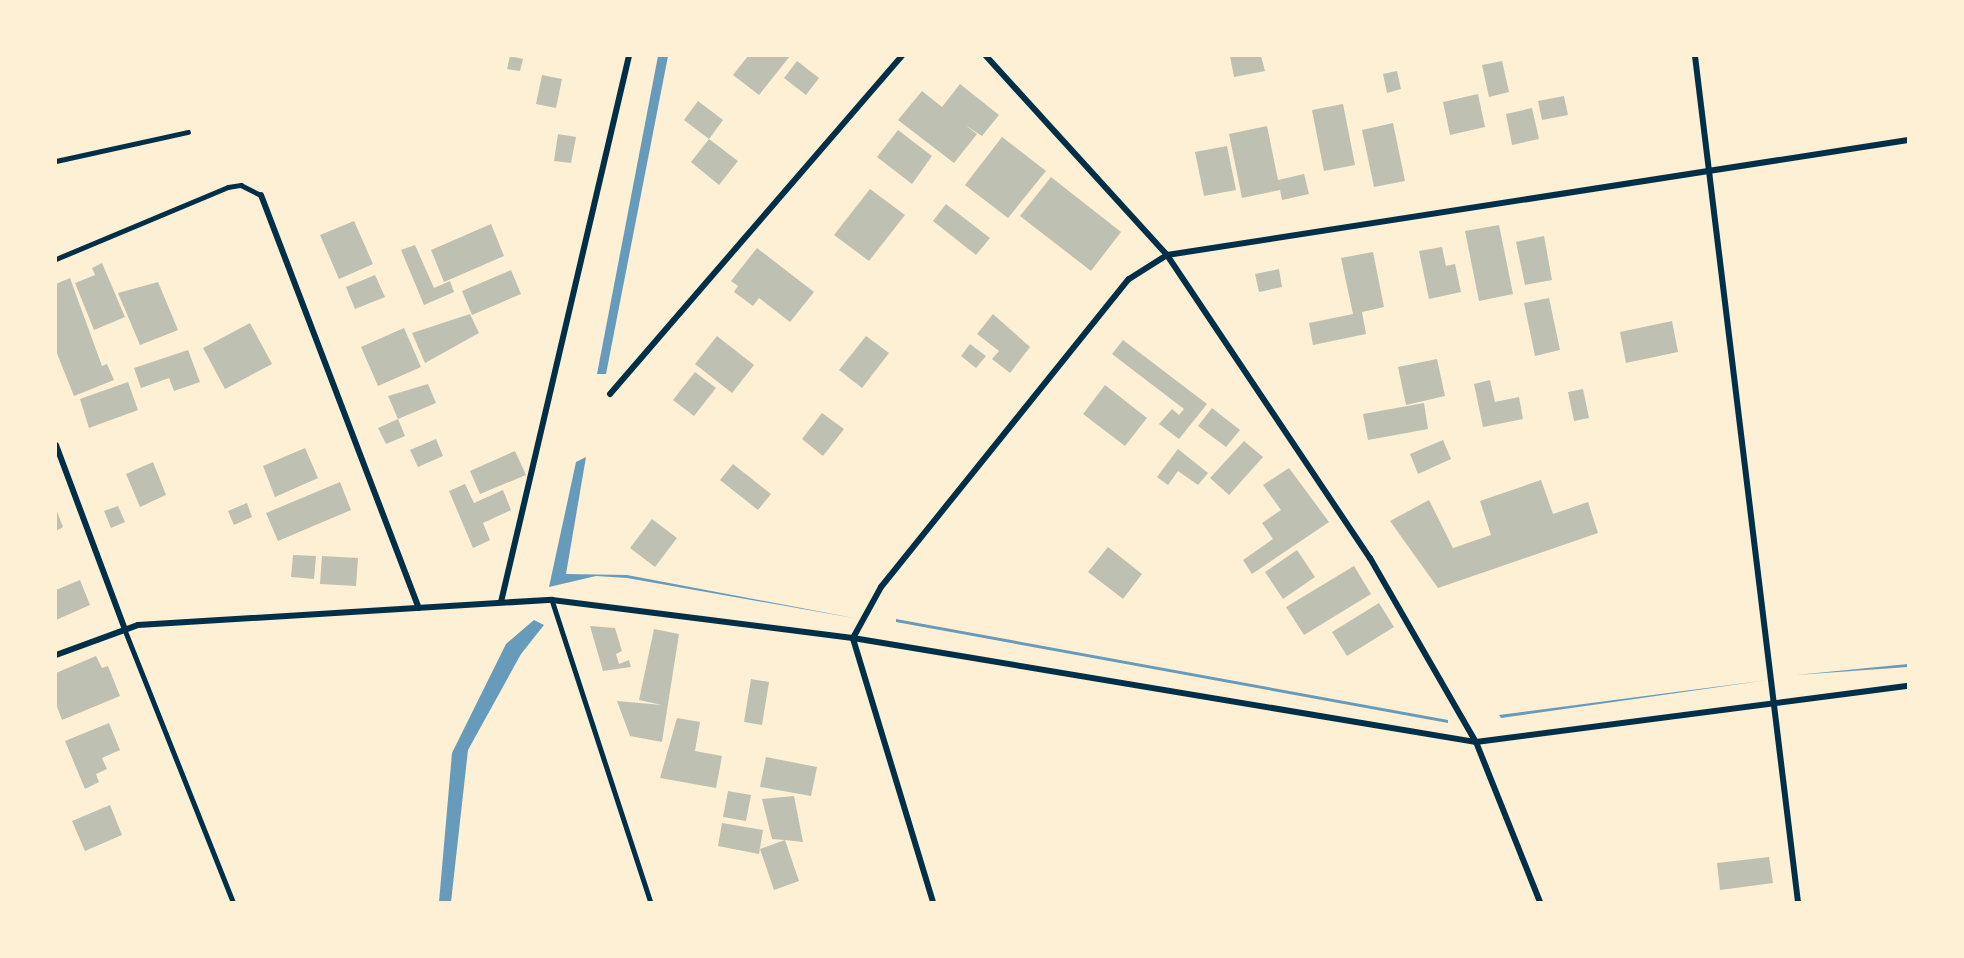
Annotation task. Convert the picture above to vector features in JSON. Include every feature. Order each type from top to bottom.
[{"type":"street","points":[[501,602],[628,56]]},
{"type":"street","points":[[610,394],[902,56]]},
{"type":"street","points":[[986,56],[1167,255],[1370,558],[1476,742],[1540,903]]},
{"type":"street","points":[[1695,56],[1771,701],[1798,903]]},
{"type":"street","points":[[933,903],[853,638],[881,587],[1129,279],[1167,255],[1710,173],[1908,140]]},
{"type":"street","points":[[261,195],[419,608]]},
{"type":"street","points":[[56,445],[125,630]]},
{"type":"street","points":[[56,655],[138,625],[552,600],[853,638],[1476,742],[1771,701],[1908,686]]},
{"type":"lane","points":[[56,161],[188,132]]},
{"type":"lane","points":[[56,259],[228,187],[241,185],[261,195]]},
{"type":"lane","points":[[552,600],[651,903]]},
{"type":"lane","points":[[125,630],[232,903]]},
{"type":"water","points":[[658,56],[668,56],[606,374],[597,374]]},
{"type":"water","points":[[586,457],[566,574],[627,575],[859,619],[627,578],[596,576],[549,587],[576,462]]},
{"type":"water","points":[[896,619],[1448,720],[1448,723],[896,622]]},
{"type":"water","points":[[534,620],[544,625],[521,654],[468,750],[451,902],[439,902],[452,753],[506,644]]},
{"type":"water","points":[[1908,664],[1908,667],[1796,675]]},
{"type":"water","points":[[1768,680],[1501,718],[1499,715]]},
{"type":"building","points":[[510,56],[523,59],[520,71],[507,69]]},
{"type":"building","points":[[748,56],[790,56],[759,95],[733,75]]},
{"type":"building","points":[[1230,56],[1261,56],[1265,71],[1234,77]]},
{"type":"building","points":[[797,61],[819,78],[806,95],[784,78]]},
{"type":"building","points":[[1502,61],[1509,92],[1489,97],[1482,65]]},
{"type":"building","points":[[1397,71],[1401,89],[1387,93],[1383,74]]},
{"type":"building","points":[[542,75],[562,79],[556,108],[536,104]]},
{"type":"building","points":[[960,84],[999,115],[982,136],[965,125],[977,134],[954,163],[898,120],[922,91],[942,107]]},
{"type":"building","points":[[1478,94],[1485,127],[1450,135],[1443,102]]},
{"type":"building","points":[[1564,96],[1568,115],[1542,120],[1538,101]]},
{"type":"building","points":[[698,101],[723,120],[709,139],[684,120]]},
{"type":"building","points":[[1343,104],[1355,165],[1324,171],[1312,110]]},
{"type":"building","points":[[1532,108],[1539,139],[1512,145],[1506,114]]},
{"type":"building","points":[[1393,123],[1405,181],[1374,187],[1362,130]]},
{"type":"building","points":[[1267,126],[1278,180],[1304,174],[1309,194],[1282,200],[1280,190],[1242,198],[1229,134]]},
{"type":"building","points":[[898,130],[932,156],[912,184],[877,157]]},
{"type":"building","points":[[558,134],[576,137],[571,163],[554,161]]},
{"type":"building","points":[[1002,137],[1046,171],[1008,218],[965,185]]},
{"type":"building","points":[[709,139],[738,161],[719,185],[691,162]]},
{"type":"building","points":[[1227,146],[1236,190],[1204,196],[1195,152]]},
{"type":"building","points":[[1051,177],[1121,232],[1091,271],[1020,216]]},
{"type":"building","points":[[870,189],[905,215],[869,261],[834,235]]},
{"type":"building","points":[[946,204],[990,238],[976,255],[933,221]]},
{"type":"building","points":[[354,221],[373,264],[339,279],[320,235]]},
{"type":"building","points":[[491,224],[504,256],[444,282],[431,250]]},
{"type":"building","points":[[1499,225],[1513,294],[1479,301],[1465,231]]},
{"type":"building","points":[[1544,236],[1552,280],[1525,285],[1516,242]]},
{"type":"building","points":[[415,245],[434,288],[450,281],[454,292],[424,305],[401,250]]},
{"type":"building","points":[[1442,247],[1446,266],[1455,264],[1461,292],[1429,299],[1419,251]]},
{"type":"building","points":[[757,248],[814,292],[790,322],[759,298],[753,306],[734,292],[738,286],[731,281]]},
{"type":"building","points":[[1373,252],[1384,307],[1362,312],[1366,334],[1313,345],[1309,323],[1353,314],[1341,258]]},
{"type":"building","points":[[102,263],[125,317],[94,330],[75,283],[95,275],[92,268]]},
{"type":"building","points":[[1279,269],[1282,287],[1259,292],[1255,274]]},
{"type":"building","points":[[511,270],[521,294],[472,315],[462,291]]},
{"type":"building","points":[[375,275],[385,297],[355,309],[346,287]]},
{"type":"building","points":[[70,278],[102,366],[107,364],[114,380],[74,396],[56,351],[56,284]]},
{"type":"building","points":[[158,282],[178,330],[140,345],[118,293]]},
{"type":"building","points":[[1549,298],[1560,350],[1535,356],[1524,303]]},
{"type":"building","points":[[470,314],[479,333],[425,363],[412,333]]},
{"type":"building","points":[[993,314],[1030,347],[1010,373],[992,359],[999,351],[977,334]]},
{"type":"building","points":[[1672,321],[1678,352],[1626,363],[1620,332]]},
{"type":"building","points":[[250,323],[272,364],[225,389],[203,348]]},
{"type":"building","points":[[404,328],[421,367],[378,386],[361,347]]},
{"type":"building","points":[[717,336],[754,365],[732,393],[695,364]]},
{"type":"building","points":[[866,336],[889,353],[862,388],[839,370]]},
{"type":"building","points":[[1123,340],[1207,404],[1179,439],[1159,424],[1172,409],[1179,415],[1184,409],[1112,354]]},
{"type":"building","points":[[970,344],[986,356],[976,368],[961,356]]},
{"type":"building","points":[[188,350],[200,382],[174,391],[169,378],[141,388],[134,368]]},
{"type":"building","points":[[1437,359],[1445,396],[1406,405],[1398,367]]},
{"type":"building","points":[[695,372],[716,388],[694,416],[673,400]]},
{"type":"building","points":[[1490,380],[1495,402],[1519,397],[1523,419],[1483,427],[1474,384]]},
{"type":"building","points":[[128,382],[138,410],[89,428],[80,399]]},
{"type":"building","points":[[428,384],[436,403],[398,419],[388,396]]},
{"type":"building","points":[[1105,385],[1147,418],[1125,446],[1083,414]]},
{"type":"building","points":[[1583,389],[1589,418],[1574,421],[1568,392]]},
{"type":"building","points":[[1424,403],[1428,429],[1368,440],[1363,414]]},
{"type":"building","points":[[1212,408],[1240,430],[1226,447],[1198,426]]},
{"type":"building","points":[[822,413],[844,429],[823,456],[802,439]]},
{"type":"building","points":[[398,419],[405,436],[386,444],[378,428]]},
{"type":"building","points":[[436,439],[443,456],[418,467],[410,450]]},
{"type":"building","points":[[1443,440],[1451,459],[1418,474],[1410,454]]},
{"type":"building","points":[[1244,441],[1263,457],[1229,495],[1210,478]]},
{"type":"building","points":[[305,448],[318,478],[275,497],[263,466]]},
{"type":"building","points":[[1178,449],[1208,473],[1198,485],[1178,471],[1168,485],[1157,477]]},
{"type":"building","points":[[515,451],[526,475],[480,494],[470,471]]},
{"type":"building","points":[[153,462],[166,495],[140,507],[126,474]]},
{"type":"building","points":[[733,464],[771,494],[758,510],[720,480]]},
{"type":"building","points":[[1289,468],[1329,522],[1252,574],[1243,560],[1273,539],[1262,523],[1281,510],[1263,485]]},
{"type":"building","points":[[1541,480],[1553,514],[1588,502],[1598,533],[1438,588],[1390,521],[1429,500],[1453,548],[1491,535],[1480,501]]},
{"type":"building","points":[[340,482],[351,510],[278,541],[266,513]]},
{"type":"building","points":[[465,484],[474,503],[503,490],[511,510],[483,523],[490,540],[473,548],[449,491]]},
{"type":"building","points":[[247,503],[252,517],[234,525],[228,511]]},
{"type":"building","points":[[118,506],[125,522],[111,528],[104,511]]},
{"type":"building","points":[[56,509],[63,527],[56,531]]},
{"type":"building","points":[[652,519],[677,538],[655,567],[630,548]]},
{"type":"building","points":[[1108,547],[1142,574],[1123,599],[1088,572]]},
{"type":"building","points":[[1297,550],[1315,577],[1283,599],[1265,572]]},
{"type":"building","points":[[293,555],[316,556],[314,579],[291,577]]},
{"type":"building","points":[[322,556],[358,558],[356,586],[320,584]]},
{"type":"building","points":[[1354,566],[1371,594],[1304,635],[1286,607]]},
{"type":"building","points":[[80,580],[90,605],[56,620],[56,590]]},
{"type":"building","points":[[1379,603],[1394,627],[1347,656],[1332,632]]},
{"type":"building","points":[[590,626],[615,628],[622,651],[616,654],[619,664],[629,660],[631,667],[603,671]]},
{"type":"building","points":[[654,629],[679,634],[662,742],[630,736],[617,701],[662,705],[639,700]]},
{"type":"building","points":[[96,656],[102,668],[108,666],[120,696],[62,720],[56,704],[56,673]]},
{"type":"building","points":[[751,679],[769,682],[762,725],[744,722]]},
{"type":"building","points":[[677,718],[700,722],[695,751],[722,756],[716,788],[660,778]]},
{"type":"building","points":[[109,723],[120,750],[102,758],[107,769],[96,774],[99,782],[85,789],[65,741]]},
{"type":"building","points":[[766,757],[817,767],[811,796],[760,787]]},
{"type":"building","points":[[728,791],[751,795],[746,821],[723,817]]},
{"type":"building","points":[[794,796],[803,842],[772,839],[762,799]]},
{"type":"building","points":[[110,805],[122,835],[85,851],[72,821]]},
{"type":"building","points":[[722,823],[763,830],[759,854],[718,846]]},
{"type":"building","points":[[785,840],[799,881],[774,890],[760,849]]},
{"type":"building","points":[[1769,857],[1773,883],[1720,890],[1717,863]]}]
